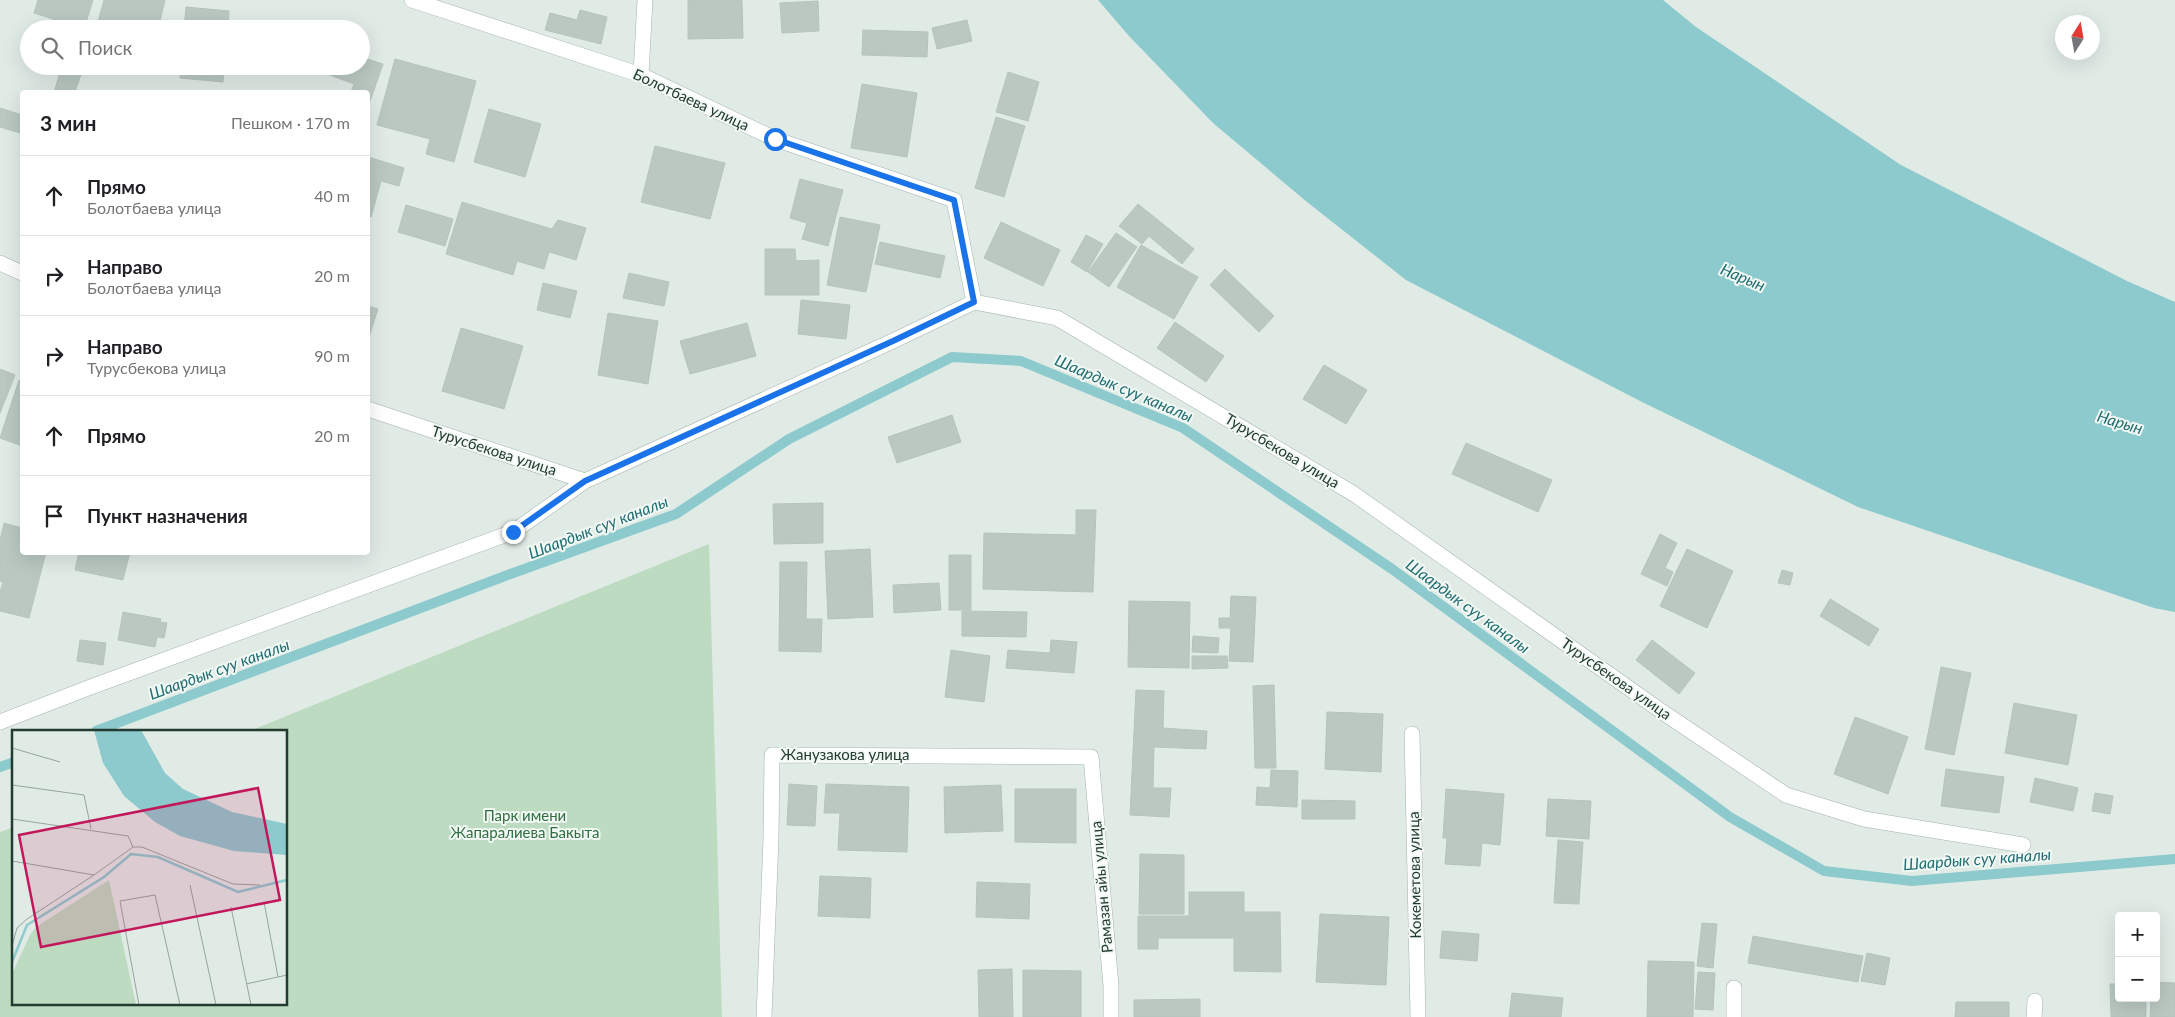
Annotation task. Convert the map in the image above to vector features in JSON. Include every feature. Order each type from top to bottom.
[{"type":"street","name":"Болотбаева улица","points":[[412,0],[641,75],[775,139],[954,200],[974,302]]},
{"type":"street","points":[[641,75],[645,0]]},
{"type":"street","points":[[0,263],[20,272]]},
{"type":"street","points":[[0,722],[513,532],[585,481],[893,341],[974,302]]},
{"type":"street","name":"Турусбекова улица","points":[[974,302],[1057,318],[1354,494],[1661,711],[1786,795],[1864,819],[2023,845]]},
{"type":"street","name":"Турусбекова улица","points":[[370,410],[585,481]]},
{"type":"street","name":"Кокеметова улица","points":[[1412,734],[1418,1017]]},
{"type":"street","name":"Жанузакова улица","points":[[764,1017],[771,838],[772,755],[1091,757]]},
{"type":"street","name":"Рамазан айы улица","points":[[1091,757],[1110,976],[1111,1017]]},
{"type":"street","points":[[1734,988],[1734,1017]]},
{"type":"street","points":[[2034,1001],[2034,1017]]},
{"type":"green space","name":"Парк имени Жапаралиева Бакыта","points":[[709,544],[722,1017],[0,1017],[0,832],[12,828],[12,1004],[288,1004],[288,730],[252,730]]},
{"type":"water","name":"Нарын","points":[[1098,0],[1663,0],[1696,27],[1901,165],[2127,281],[2175,302],[2175,612],[2154,608],[1858,507],[1642,402],[1406,280],[1307,202],[1213,123],[1129,36]]},
{"type":"building","points":[[38,0],[93,0],[87,20],[56,20],[34,13]]},
{"type":"building","points":[[104,0],[165,0],[160,20],[98,20]]},
{"type":"building","points":[[688,0],[742,0],[743,38],[688,39]]},
{"type":"building","points":[[818,1],[819,31],[782,33],[780,3]]},
{"type":"building","points":[[186,7],[229,11],[228,20],[185,20]]},
{"type":"building","points":[[580,10],[607,17],[601,44],[545,30],[550,13],[577,20]]},
{"type":"building","points":[[967,20],[972,41],[937,49],[932,28]]},
{"type":"building","points":[[863,30],[928,32],[927,57],[862,55]]},
{"type":"building","points":[[395,59],[476,81],[454,162],[426,154],[430,139],[377,125]]},
{"type":"building","points":[[370,60],[383,64],[370,101],[370,90],[352,90],[354,84],[330,75],[370,75]]},
{"type":"building","points":[[1008,72],[1039,82],[1028,121],[996,112]]},
{"type":"building","points":[[59,75],[81,75],[76,90],[55,90]]},
{"type":"building","points":[[180,75],[223,75],[223,82],[180,78]]},
{"type":"building","points":[[862,84],[917,93],[907,157],[851,148]]},
{"type":"building","points":[[0,108],[20,114],[20,133],[0,127]]},
{"type":"building","points":[[489,109],[541,124],[525,177],[474,162]]},
{"type":"building","points":[[996,117],[1025,126],[1004,197],[975,188]]},
{"type":"building","points":[[655,146],[725,163],[710,219],[641,202]]},
{"type":"building","points":[[370,158],[404,168],[399,186],[381,181],[371,217]]},
{"type":"building","points":[[800,179],[843,190],[828,246],[802,239],[807,223],[790,218]]},
{"type":"building","points":[[462,202],[552,229],[558,220],[586,228],[576,260],[549,252],[544,269],[517,261],[513,275],[446,254]]},
{"type":"building","points":[[1138,204],[1194,249],[1182,264],[1149,236],[1142,244],[1119,226]]},
{"type":"building","points":[[406,205],[453,219],[445,246],[398,232]]},
{"type":"building","points":[[840,217],[880,225],[866,292],[827,285]]},
{"type":"building","points":[[1001,222],[1060,250],[1043,286],[984,258]]},
{"type":"building","points":[[1116,233],[1137,247],[1109,287],[1088,272]]},
{"type":"building","points":[[1086,235],[1103,244],[1087,272],[1071,262]]},
{"type":"building","points":[[880,242],[945,256],[940,278],[875,264]]},
{"type":"building","points":[[1141,245],[1198,277],[1174,319],[1117,287]]},
{"type":"building","points":[[765,249],[795,249],[796,261],[819,260],[819,295],[765,295]]},
{"type":"building","points":[[1225,269],[1274,316],[1259,332],[1210,285]]},
{"type":"building","points":[[629,273],[669,282],[664,306],[623,298]]},
{"type":"building","points":[[543,283],[577,291],[570,318],[537,310]]},
{"type":"building","points":[[801,300],[850,305],[846,339],[798,334]]},
{"type":"building","points":[[370,307],[378,309],[370,334]]},
{"type":"building","points":[[608,313],[658,321],[648,384],[598,375]]},
{"type":"building","points":[[1175,322],[1224,356],[1206,382],[1157,348]]},
{"type":"building","points":[[747,323],[756,356],[690,374],[680,341]]},
{"type":"building","points":[[461,328],[523,346],[504,409],[442,391]]},
{"type":"building","points":[[1324,365],[1367,390],[1346,424],[1303,399]]},
{"type":"building","points":[[0,369],[15,375],[0,413]]},
{"type":"building","points":[[19,380],[20,445],[0,438]]},
{"type":"building","points":[[952,415],[961,442],[897,463],[888,437]]},
{"type":"building","points":[[1466,443],[1552,480],[1538,512],[1452,474]]},
{"type":"building","points":[[823,503],[823,543],[774,544],[773,504]]},
{"type":"building","points":[[1076,510],[1096,510],[1093,592],[983,589],[984,533],[1076,535]]},
{"type":"building","points":[[4,523],[20,527],[20,555],[45,555],[29,618],[0,611],[0,592],[3,582],[0,581],[0,540]]},
{"type":"building","points":[[1660,534],[1677,543],[1665,568],[1673,572],[1667,586],[1641,574]]},
{"type":"building","points":[[870,549],[873,617],[828,619],[825,551]]},
{"type":"building","points":[[1687,549],[1733,571],[1707,628],[1660,606]]},
{"type":"building","points":[[78,555],[129,555],[123,580],[75,570]]},
{"type":"building","points":[[949,555],[971,555],[971,610],[949,610]]},
{"type":"building","points":[[780,562],[807,562],[806,619],[822,619],[821,652],[779,651]]},
{"type":"building","points":[[1782,570],[1793,573],[1790,585],[1778,583]]},
{"type":"building","points":[[939,583],[941,610],[894,613],[893,585]]},
{"type":"building","points":[[1231,596],[1256,597],[1253,662],[1229,661],[1231,628],[1219,628],[1219,618],[1230,618]]},
{"type":"building","points":[[1830,599],[1879,629],[1869,646],[1820,616]]},
{"type":"building","points":[[1129,601],[1190,602],[1189,668],[1128,667]]},
{"type":"building","points":[[962,611],[1027,612],[1026,637],[962,636]]},
{"type":"building","points":[[123,612],[161,619],[160,622],[167,623],[164,638],[157,637],[155,647],[118,640]]},
{"type":"building","points":[[1193,636],[1219,638],[1218,653],[1192,652]]},
{"type":"building","points":[[80,640],[106,643],[103,665],[77,661]]},
{"type":"building","points":[[1051,640],[1077,642],[1074,673],[1006,668],[1008,650],[1050,653]]},
{"type":"building","points":[[1652,640],[1695,673],[1679,694],[1636,660]]},
{"type":"building","points":[[951,650],[990,656],[984,702],[945,697]]},
{"type":"building","points":[[1192,656],[1227,656],[1228,668],[1192,669]]},
{"type":"building","points":[[1941,667],[1971,673],[1954,755],[1925,749]]},
{"type":"building","points":[[1274,685],[1276,768],[1255,768],[1253,686]]},
{"type":"building","points":[[1136,690],[1164,691],[1163,728],[1207,731],[1206,749],[1154,747],[1153,788],[1171,788],[1169,817],[1130,815]]},
{"type":"building","points":[[2014,703],[2077,715],[2068,765],[2005,753]]},
{"type":"building","points":[[1327,712],[1383,714],[1381,772],[1325,769]]},
{"type":"building","points":[[1855,717],[1908,737],[1888,794],[1834,774]]},
{"type":"building","points":[[1946,769],[2004,777],[1999,813],[1941,806]]},
{"type":"building","points":[[1271,770],[1298,771],[1297,807],[1256,805],[1257,787],[1270,788]]},
{"type":"building","points":[[2035,778],[2078,788],[2073,811],[2030,802]]},
{"type":"building","points":[[789,784],[817,786],[815,826],[787,825]]},
{"type":"building","points":[[826,784],[909,787],[907,852],[838,850],[840,813],[824,813]]},
{"type":"building","points":[[1001,785],[1003,831],[945,833],[944,787]]},
{"type":"building","points":[[1015,789],[1076,789],[1076,843],[1015,842]]},
{"type":"building","points":[[1446,789],[1504,794],[1500,845],[1482,843],[1480,866],[1445,864],[1447,838],[1443,838]]},
{"type":"building","points":[[2095,793],[2113,796],[2110,814],[2092,811]]},
{"type":"building","points":[[1548,799],[1591,801],[1589,839],[1546,836]]},
{"type":"building","points":[[1302,800],[1355,801],[1355,819],[1302,819]]},
{"type":"building","points":[[1558,840],[1583,842],[1579,904],[1554,903]]},
{"type":"building","points":[[1140,854],[1184,855],[1184,914],[1139,914]]},
{"type":"building","points":[[820,876],[871,878],[870,918],[818,916]]},
{"type":"building","points":[[977,882],[1030,884],[1029,919],[976,917]]},
{"type":"building","points":[[1189,892],[1244,892],[1244,912],[1280,912],[1281,972],[1234,971],[1234,938],[1158,938],[1158,949],[1138,949],[1138,916],[1189,916]]},
{"type":"building","points":[[1320,914],[1389,917],[1386,985],[1316,982]]},
{"type":"building","points":[[1702,923],[1717,924],[1713,968],[1697,966]]},
{"type":"building","points":[[1442,931],[1479,934],[1477,961],[1440,958]]},
{"type":"building","points":[[1753,936],[1863,956],[1858,982],[1748,963]]},
{"type":"building","points":[[1867,953],[1890,958],[1885,985],[1861,981]]},
{"type":"building","points":[[1648,961],[1694,962],[1693,1017],[1647,1017]]},
{"type":"building","points":[[1012,969],[1013,1017],[979,1017],[978,970]]},
{"type":"building","points":[[1023,970],[1081,971],[1081,1017],[1023,1017]]},
{"type":"building","points":[[1698,972],[1715,973],[1713,1010],[1695,1009]]},
{"type":"building","points":[[2160,982],[2175,983],[2175,1017],[2150,1017],[2151,1002],[2160,1002]]},
{"type":"building","points":[[2110,984],[2115,984],[2115,1002],[2146,1002],[2146,1017],[2111,1017]]},
{"type":"building","points":[[1512,993],[1563,998],[1561,1017],[1509,1017]]},
{"type":"building","points":[[1200,999],[1200,1017],[1134,1017],[1134,1000]]},
{"type":"building","points":[[1956,1002],[2009,1002],[2009,1017],[1955,1017]]},
{"type":"waterway","name":"Шаардык суу каналы","points":[[99,730],[505,576],[676,514],[789,439],[952,357],[1021,361],[1183,428],[1392,569],[1730,817],[1824,871],[1912,881],[2175,859]]},
{"type":"waterway","name":"Шаардык суу каналы","points":[[0,767],[12,763]]},
{"type":"route","points":[[513,532],[585,481],[893,341],[974,302],[954,200],[775,139]]}]
